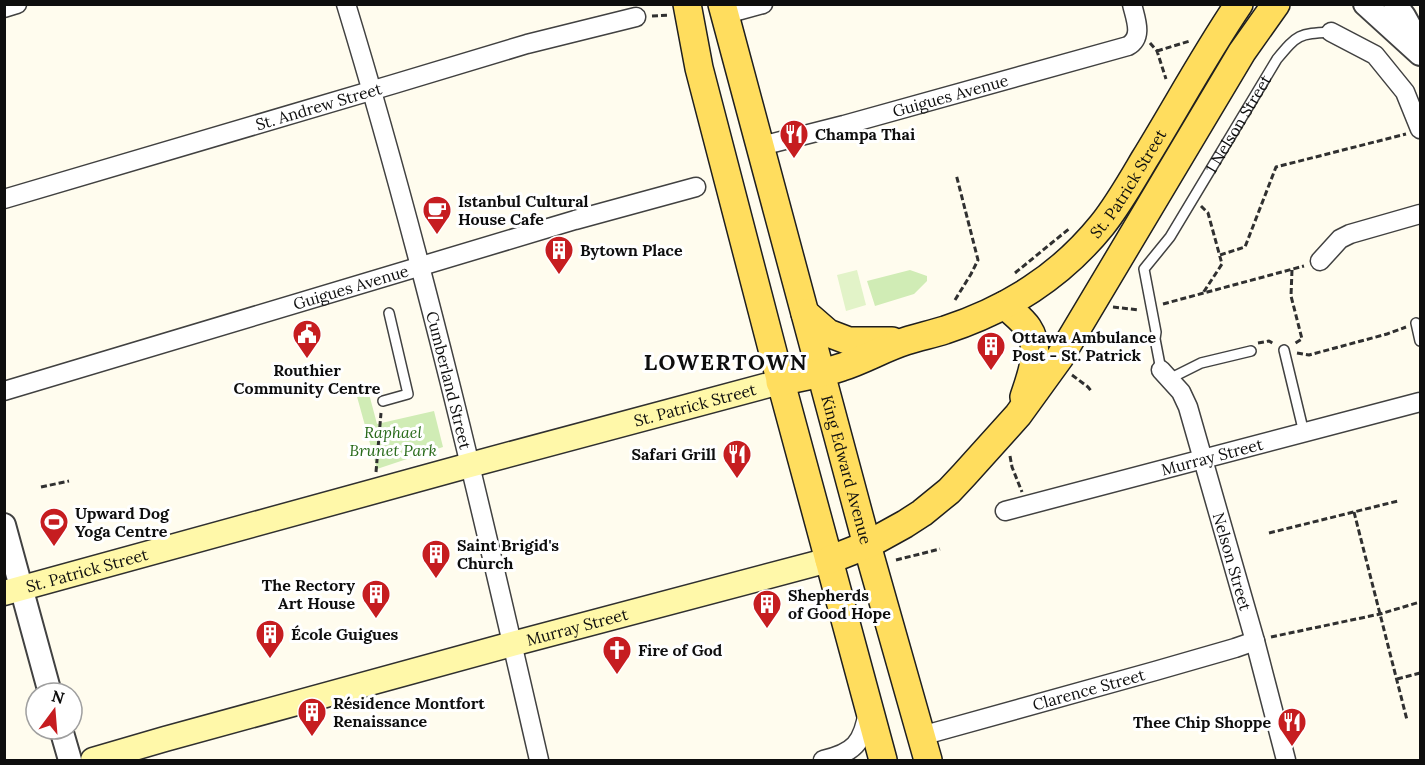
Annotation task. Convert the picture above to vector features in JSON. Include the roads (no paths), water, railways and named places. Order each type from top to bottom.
[{"type":"main road","points":[[687,4],[699,68],[780,382],[883,760]]},
{"type":"main road","name":"St. Patrick Street","points":[[13,591],[470,465],[843,367],[906,341],[959,325],[1005,305],[1036,287],[1063,266],[1104,223],[1239,4]]},
{"type":"main road","name":"St. Patrick Street","points":[[1018,415],[1055,364],[1088,312],[1232,68],[1258,27],[1276,4]]},
{"type":"main road","points":[[699,68],[703,36],[713,18],[724,10]]},
{"type":"main road","name":"King Edward Avenue","points":[[724,10],[867,545],[925,748]]},
{"type":"main road","points":[[1005,305],[1028,328],[1034,343],[1032,369],[1018,415]]},
{"type":"main road","points":[[805,313],[828,333],[849,341],[906,341]]},
{"type":"main road","name":"Murray Street","points":[[93,760],[512,644],[829,560],[867,545],[922,513],[949,491],[1018,415]]},
{"type":"street","points":[[4,8],[17,4]]},
{"type":"street","name":"Cumberland Street","points":[[346,4],[420,266],[470,465],[539,760]]},
{"type":"street","points":[[724,10],[763,4]]},
{"type":"street","name":"Guigues Avenue","points":[[761,146],[1128,46],[1136,38],[1137,28],[1131,4]]},
{"type":"street","points":[[1365,4],[1420,54]]},
{"type":"street","points":[[1395,4],[1408,22],[1420,47]]},
{"type":"street","name":"St. Andrew Street","points":[[4,198],[527,44],[636,17]]},
{"type":"street","name":"1 Nelson Street","points":[[1331,32],[1375,55],[1405,92],[1415,131]]},
{"type":"street","name":"Guigues Avenue","points":[[4,391],[575,220],[696,187]]},
{"type":"street","points":[[1320,261],[1340,239],[1350,234],[1420,214]]},
{"type":"street","name":"Nelson Street","points":[[1165,375],[1181,392],[1188,407],[1255,641],[1286,760]]},
{"type":"street","name":"Murray Street","points":[[1005,511],[1420,402]]},
{"type":"street","points":[[4,525],[13,591],[46,681]]},
{"type":"street","name":"Clarence Street","points":[[925,748],[1155,671],[1255,641]]},
{"type":"street","points":[[832,758],[848,752],[858,741],[866,723],[868,705]]},
{"type":"street","points":[[64,741],[70,760]]},
{"type":"lane","name":"1 Nelson Street","points":[[1165,375],[1155,339],[1156,332],[1144,269],[1170,237],[1277,59],[1294,39],[1308,33],[1331,32]]},
{"type":"lane","points":[[383,401],[408,394],[389,313]]},
{"type":"lane","points":[[1416,323],[1420,341]]},
{"type":"lane","points":[[1284,350],[1304,433]]},
{"type":"lane","points":[[1165,375],[1201,363],[1251,351]]},
{"type":"place","name":"Champa Thai","points":[[794,160]]},
{"type":"place","name":"Istanbul Cultural House Cafe","points":[[437,236]]},
{"type":"place","name":"Bytown Place","points":[[559,276]]},
{"type":"place","name":"Routhier Community Centre","points":[[307,360]]},
{"type":"place","name":"Ottawa Ambulance Post - St. Patrick","points":[[991,372]]},
{"type":"place","name":"Safari Grill","points":[[737,480]]},
{"type":"place","name":"Upward Dog Yoga Centre","points":[[54,548]]},
{"type":"place","name":"Saint Brigid's Church","points":[[436,580]]},
{"type":"place","name":"The Rectory Art House","points":[[376,620]]},
{"type":"place","name":"Shepherds of Good Hope","points":[[767,630]]},
{"type":"place","name":"École Guigues","points":[[270,660]]},
{"type":"place","name":"Fire of God","points":[[617,676]]},
{"type":"place","name":"Résidence Montfort Renaissance","points":[[312,738]]},
{"type":"place","name":"Thee Chip Shoppe","points":[[1292,748]]},
{"type":"district","name":"LOWERTOWN","points":[[726,362]]},
{"type":"park label","name":"Raphael Brunet Park","points":[[393,441]]}]
